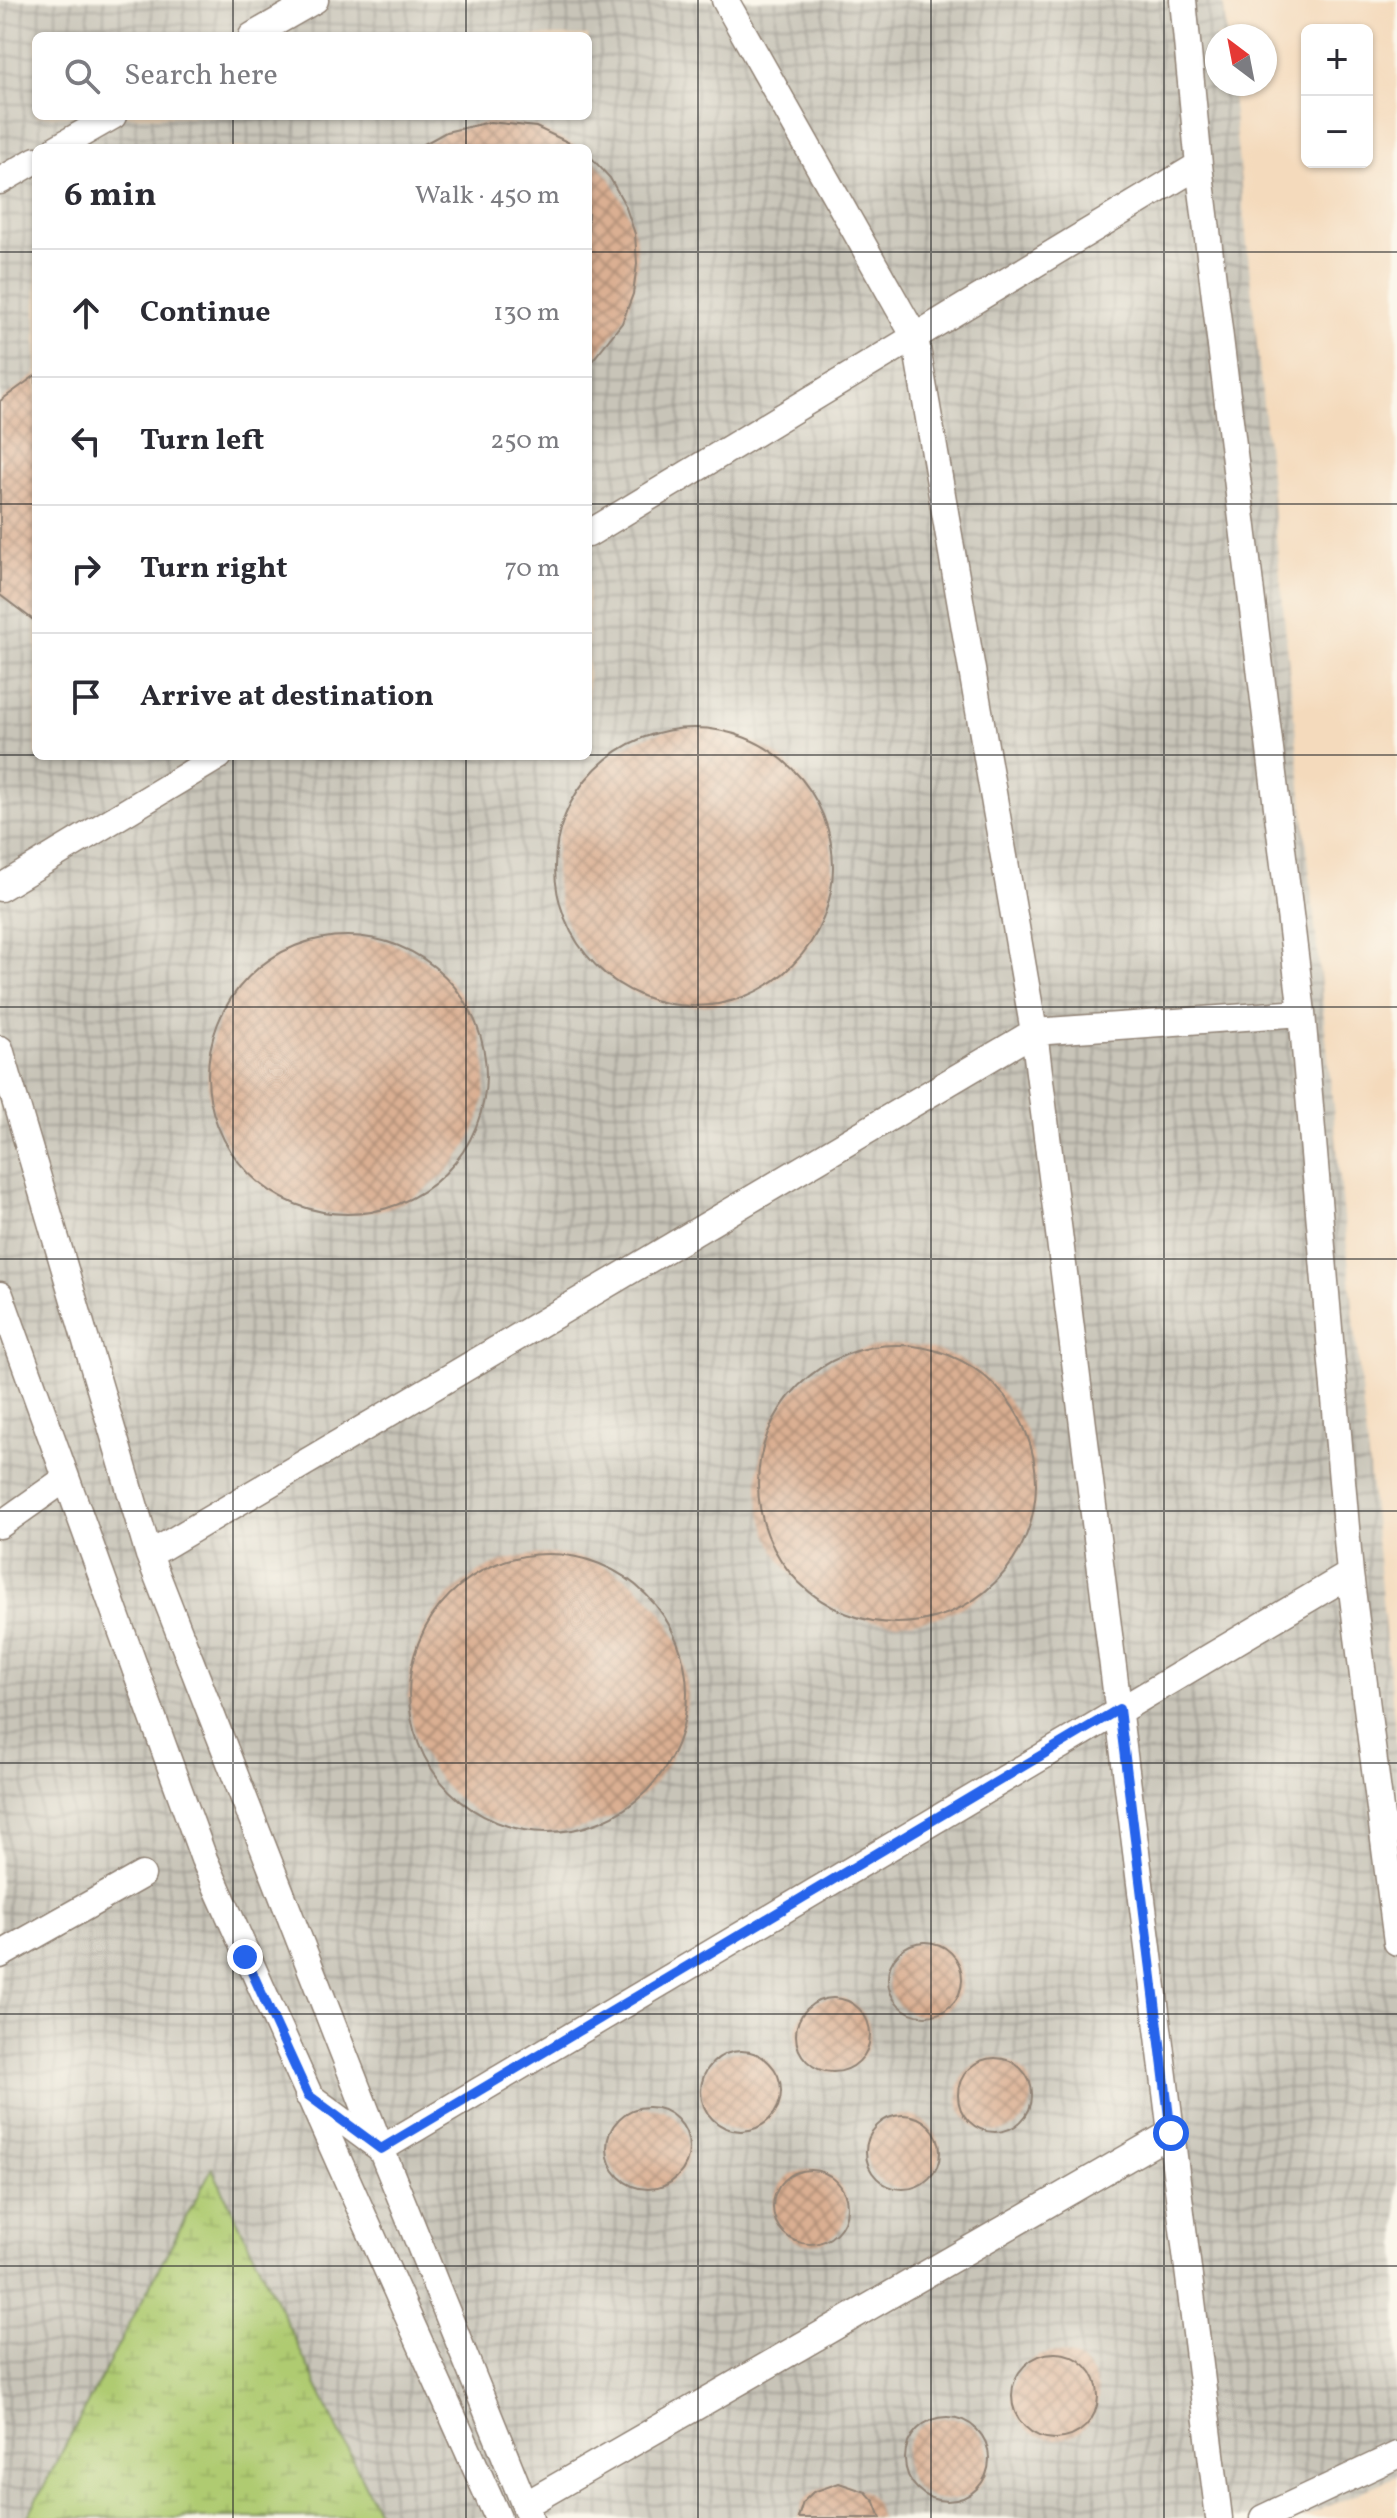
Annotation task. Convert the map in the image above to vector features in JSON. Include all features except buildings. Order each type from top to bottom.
[{"type":"lane","points":[[259,32],[315,0]]},
{"type":"lane","points":[[725,0],[915,337],[1034,1032],[1219,2518]]},
{"type":"lane","points":[[1183,0],[1199,165],[1302,1013],[1350,1574],[1397,1942]]},
{"type":"lane","points":[[64,144],[106,120]]},
{"type":"lane","points":[[0,181],[32,162]]},
{"type":"lane","points":[[592,532],[1199,165]]},
{"type":"lane","points":[[0,888],[212,760]]},
{"type":"lane","points":[[149,1555],[1034,1032],[1302,1013]]},
{"type":"lane","points":[[0,1049],[149,1555],[526,2514]]},
{"type":"lane","points":[[0,1295],[204,1859],[493,2506],[526,2514],[1171,2133]]},
{"type":"lane","points":[[0,1525],[65,1479]]},
{"type":"lane","points":[[381,2149],[1350,1574]]},
{"type":"lane","points":[[0,1955],[142,1875]]},
{"type":"lane","points":[[308,2095],[381,2149]]},
{"type":"lane","points":[[1263,2518],[1397,2455]]},
{"type":"shaded area","points":[[0,0],[1223,0],[1226,24],[1205,24],[1205,96],[1232,96],[1397,1749],[1397,2476],[1302,2518],[0,2518]]},
{"type":"green space","points":[[212,2168],[381,2518],[27,2518]]},
{"type":"route","points":[[245,1957],[308,2095],[381,2149],[1119,1709],[1171,2133]]}]
